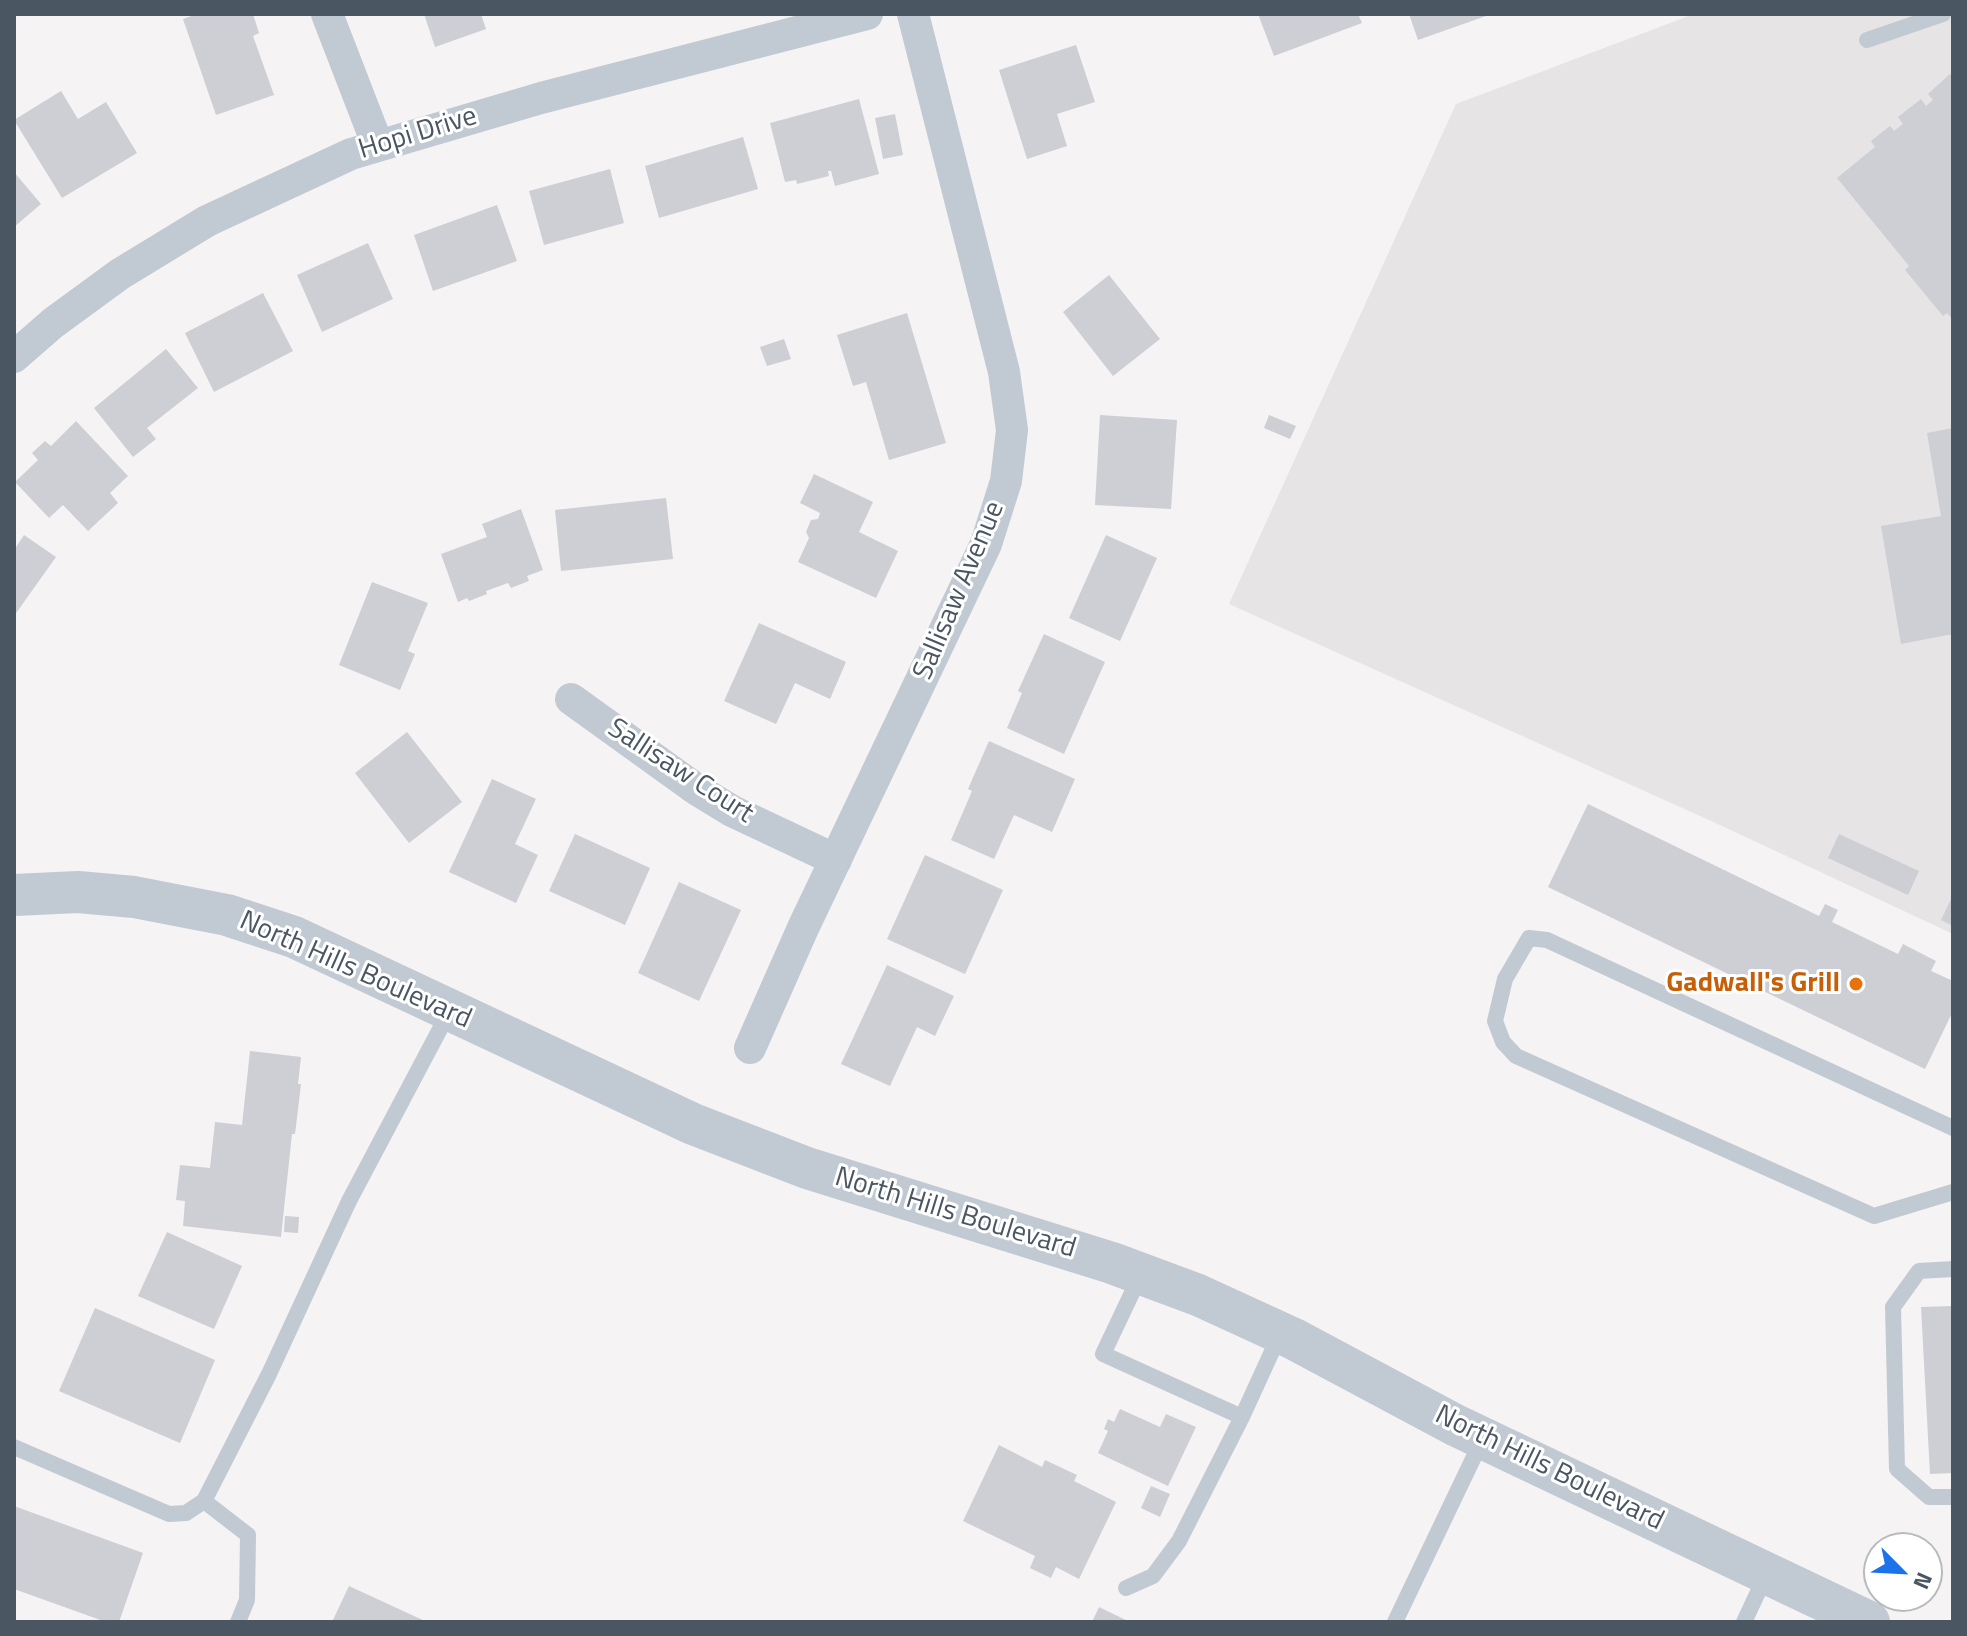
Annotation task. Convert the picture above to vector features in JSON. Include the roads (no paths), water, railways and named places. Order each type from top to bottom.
[{"type":"street","points":[[327,14],[378,146]]},
{"type":"street","name":"Hopi Drive","points":[[14,357],[53,323],[120,274],[207,221],[351,154],[541,98],[867,14]]},
{"type":"street","name":"Sallisaw Avenue","points":[[750,1048],[986,544],[1006,481],[1012,430],[1004,372],[913,14]]},
{"type":"street","name":"Sallisaw Court","points":[[571,699],[696,789],[732,811],[836,860]]},
{"type":"street","name":"North Hills Boulevard","points":[[14,895],[78,892],[180,904],[227,915],[294,937],[693,1124],[807,1168],[1141,1273],[1198,1295],[1281,1333],[1482,1438],[1869,1622]]},
{"type":"lane","points":[[1867,40],[1943,14]]},
{"type":"lane","points":[[1953,1128],[1547,940],[1529,938],[1505,979],[1495,1021],[1503,1042],[1516,1056],[1874,1216],[1953,1192]]},
{"type":"lane","points":[[14,1447],[169,1514],[186,1513],[204,1501],[269,1374],[349,1201],[450,1011]]},
{"type":"lane","points":[[1953,1269],[1919,1271],[1893,1307],[1897,1469],[1929,1497],[1953,1497]]},
{"type":"lane","points":[[1141,1273],[1103,1354],[1242,1417]]},
{"type":"lane","points":[[1126,1588],[1153,1576],[1179,1541],[1281,1333]]},
{"type":"lane","points":[[1395,1622],[1482,1438]]},
{"type":"lane","points":[[204,1501],[248,1535],[247,1600],[238,1622]]},
{"type":"lane","points":[[1744,1622],[1767,1573]]},
{"type":"place","name":"Gadwall's Grill","points":[[1856,984]]}]
